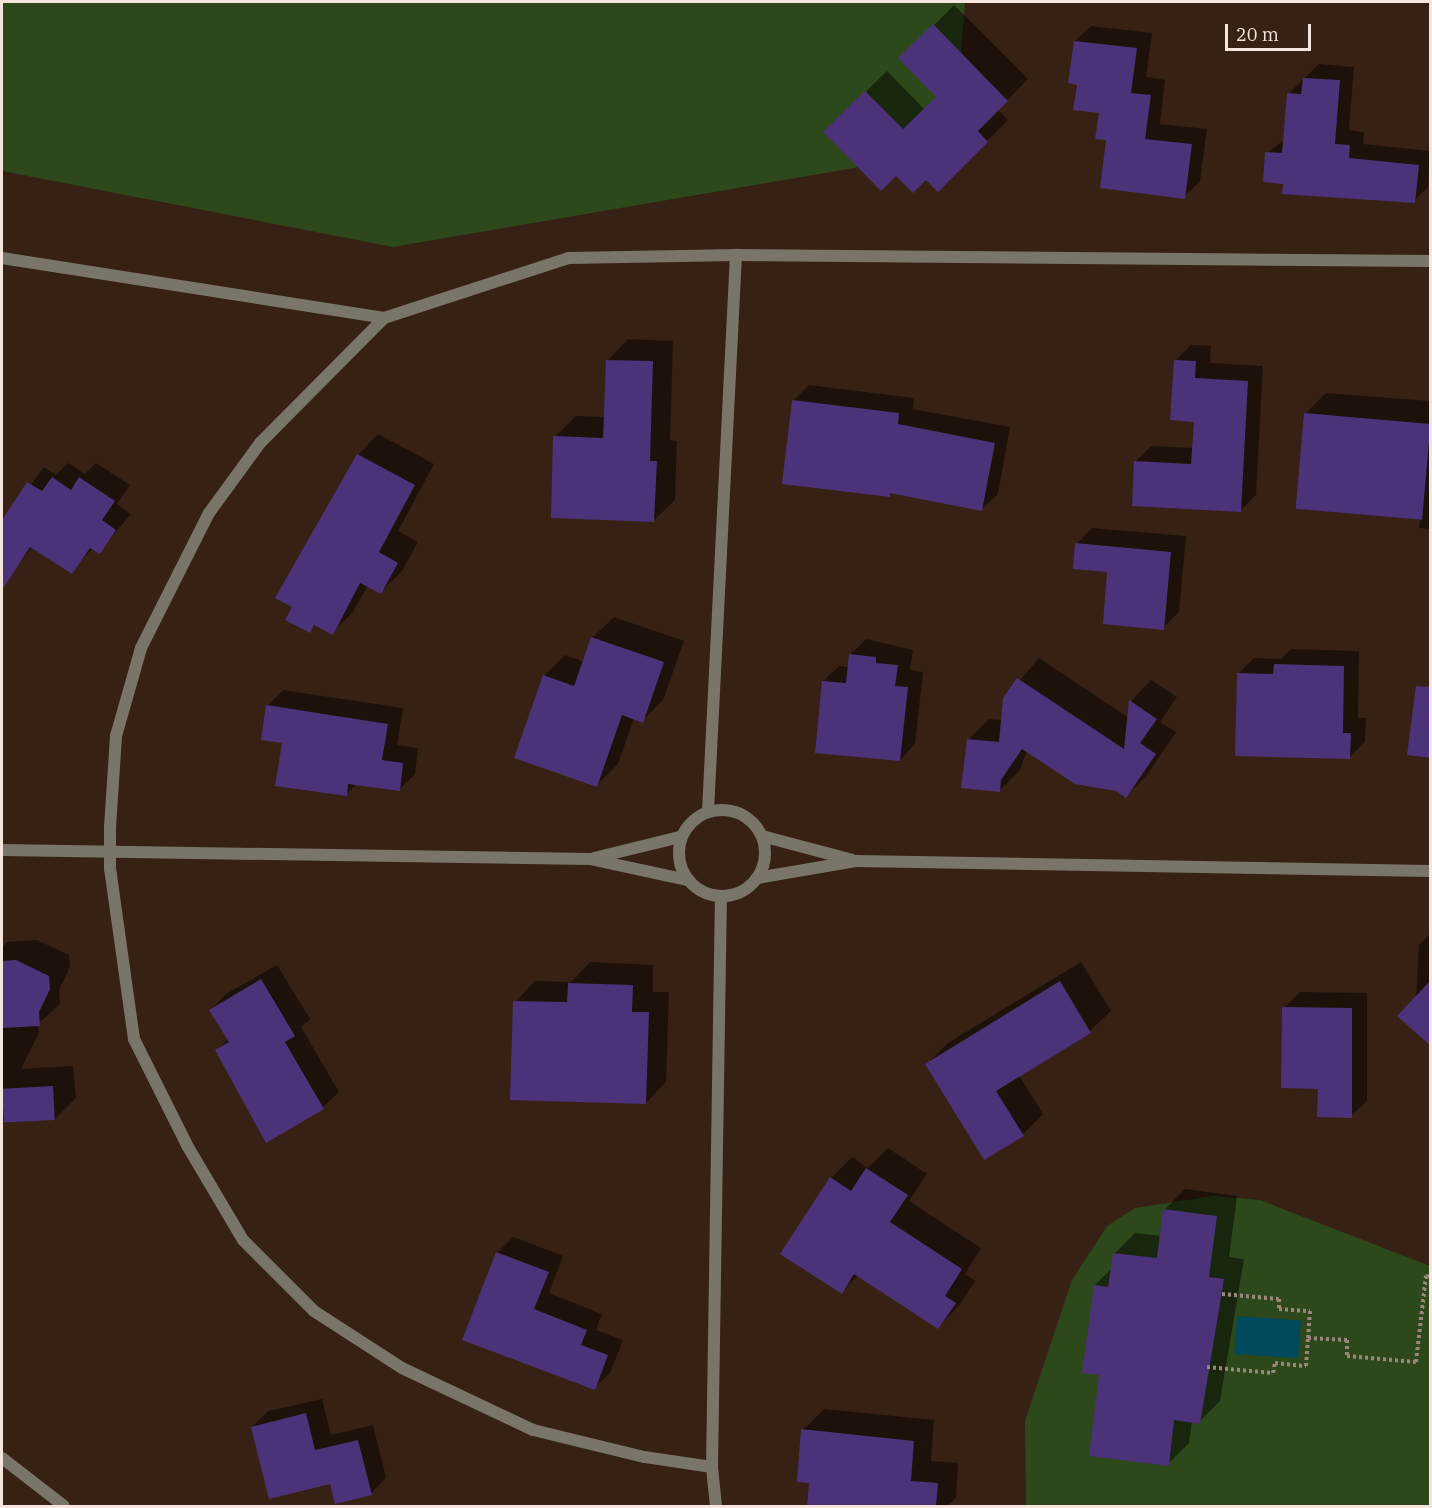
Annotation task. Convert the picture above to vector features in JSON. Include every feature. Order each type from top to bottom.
[{"type":"street","points":[[2,258],[384,318],[569,258],[736,255],[1431,261]]},
{"type":"street","points":[[708,811],[736,255]]},
{"type":"street","points":[[384,318],[260,443],[210,513],[141,648],[116,736],[110,851],[134,1039],[188,1147],[243,1240],[314,1311],[402,1368],[533,1430],[644,1457],[712,1467]]},
{"type":"street","points":[[687,880],[678,859],[680,837],[691,821],[708,811],[729,810],[749,818],[762,836],[765,858],[757,879]]},
{"type":"street","points":[[762,836],[856,861]]},
{"type":"street","points":[[590,859],[680,837]]},
{"type":"street","points":[[2,850],[590,859],[687,880],[702,892],[720,897],[741,892],[757,879],[856,861],[1431,871]]},
{"type":"street","points":[[716,1506],[712,1467],[720,897]]},
{"type":"street","points":[[2,1458],[64,1506]]},
{"type":"path","points":[[1308,1338],[1347,1340],[1347,1356],[1416,1362],[1426,1276],[1431,1277]]},
{"type":"path","points":[[1207,1367],[1273,1374],[1275,1363],[1306,1366],[1310,1311],[1279,1309],[1279,1299],[1222,1294]]},
{"type":"green space","points":[[2,2],[965,2],[953,151],[393,247],[2,171]]},
{"type":"green space","points":[[1213,1196],[1260,1200],[1430,1266],[1430,1506],[1026,1506],[1025,1421],[1072,1280],[1107,1226],[1135,1208]]},
{"type":"water","points":[[1237,1316],[1301,1320],[1298,1358],[1234,1354]]},
{"type":"building","points":[[933,24],[1008,101],[978,131],[988,142],[938,192],[926,180],[913,193],[896,176],[881,191],[823,132],[865,91],[903,129],[936,97],[898,58]]},
{"type":"building","points":[[1074,41],[1137,48],[1131,93],[1151,95],[1145,139],[1192,144],[1185,199],[1100,188],[1106,140],[1095,139],[1099,113],[1073,110],[1077,85],[1068,83]]},
{"type":"building","points":[[1303,78],[1340,80],[1335,144],[1350,145],[1349,158],[1419,165],[1415,203],[1282,194],[1283,184],[1263,182],[1265,152],[1282,153],[1287,93],[1301,94]]},
{"type":"building","points":[[606,360],[653,361],[650,461],[657,461],[654,522],[551,518],[553,436],[603,438]]},
{"type":"building","points":[[1174,360],[1196,361],[1195,378],[1248,381],[1241,512],[1132,506],[1134,461],[1191,464],[1194,422],[1170,420]]},
{"type":"building","points":[[792,400],[899,413],[898,424],[995,443],[982,511],[890,493],[890,497],[782,484]]},
{"type":"building","points":[[1304,413],[1430,424],[1422,520],[1296,509]]},
{"type":"building","points":[[357,454],[415,485],[379,552],[398,563],[381,594],[360,583],[333,635],[314,625],[310,633],[285,620],[292,607],[275,598]]},
{"type":"building","points":[[52,477],[71,490],[79,477],[115,501],[102,520],[116,530],[100,554],[90,548],[72,574],[30,547],[2,590],[2,520],[27,482],[42,491]]},
{"type":"building","points":[[1075,543],[1171,552],[1164,630],[1103,624],[1107,572],[1073,569]]},
{"type":"building","points":[[591,637],[664,662],[643,723],[622,715],[597,787],[514,758],[543,675],[574,686]]},
{"type":"building","points":[[849,654],[876,657],[876,663],[898,665],[895,686],[908,687],[900,761],[815,753],[822,681],[846,683]]},
{"type":"building","points":[[1274,664],[1344,666],[1343,733],[1351,733],[1350,759],[1235,756],[1237,673],[1273,674]]},
{"type":"building","points":[[1017,678],[1124,749],[1129,700],[1157,719],[1140,743],[1156,754],[1126,798],[1116,791],[1075,784],[1022,749],[1001,780],[1000,792],[961,788],[967,739],[999,742],[1003,698]]},
{"type":"building","points":[[1416,686],[1431,687],[1431,758],[1407,755]]},
{"type":"building","points":[[266,705],[388,724],[382,760],[403,763],[400,791],[348,784],[347,796],[275,786],[282,743],[261,740]]},
{"type":"building","points":[[16,960],[49,976],[50,989],[39,1012],[40,1026],[2,1028],[2,961]]},
{"type":"building","points":[[261,979],[295,1036],[285,1042],[324,1109],[266,1143],[215,1050],[229,1042],[209,1010]]},
{"type":"building","points":[[1431,980],[1431,1046],[1397,1016]]},
{"type":"building","points":[[1060,981],[1091,1033],[996,1091],[1024,1136],[984,1160],[925,1064]]},
{"type":"building","points":[[568,983],[633,985],[632,1012],[649,1012],[646,1104],[510,1100],[513,1001],[567,1002]]},
{"type":"building","points":[[1282,1007],[1352,1008],[1352,1118],[1317,1117],[1318,1089],[1281,1088]]},
{"type":"building","points":[[53,1086],[55,1120],[4,1123],[2,1089]]},
{"type":"building","points":[[866,1168],[908,1195],[890,1222],[962,1269],[945,1296],[956,1303],[938,1329],[854,1274],[842,1294],[780,1254],[830,1177],[851,1191]]},
{"type":"building","points":[[1163,1209],[1217,1216],[1209,1277],[1224,1279],[1200,1424],[1174,1420],[1169,1466],[1089,1456],[1099,1375],[1082,1373],[1094,1285],[1108,1287],[1113,1253],[1157,1258]]},
{"type":"building","points":[[496,1252],[549,1272],[534,1309],[587,1330],[581,1345],[608,1355],[595,1390],[462,1340]]},
{"type":"building","points":[[306,1413],[315,1450],[358,1440],[372,1495],[335,1504],[330,1484],[269,1499],[251,1427]]},
{"type":"building","points":[[801,1429],[914,1441],[911,1481],[938,1483],[936,1506],[807,1506],[809,1483],[797,1482]]}]
